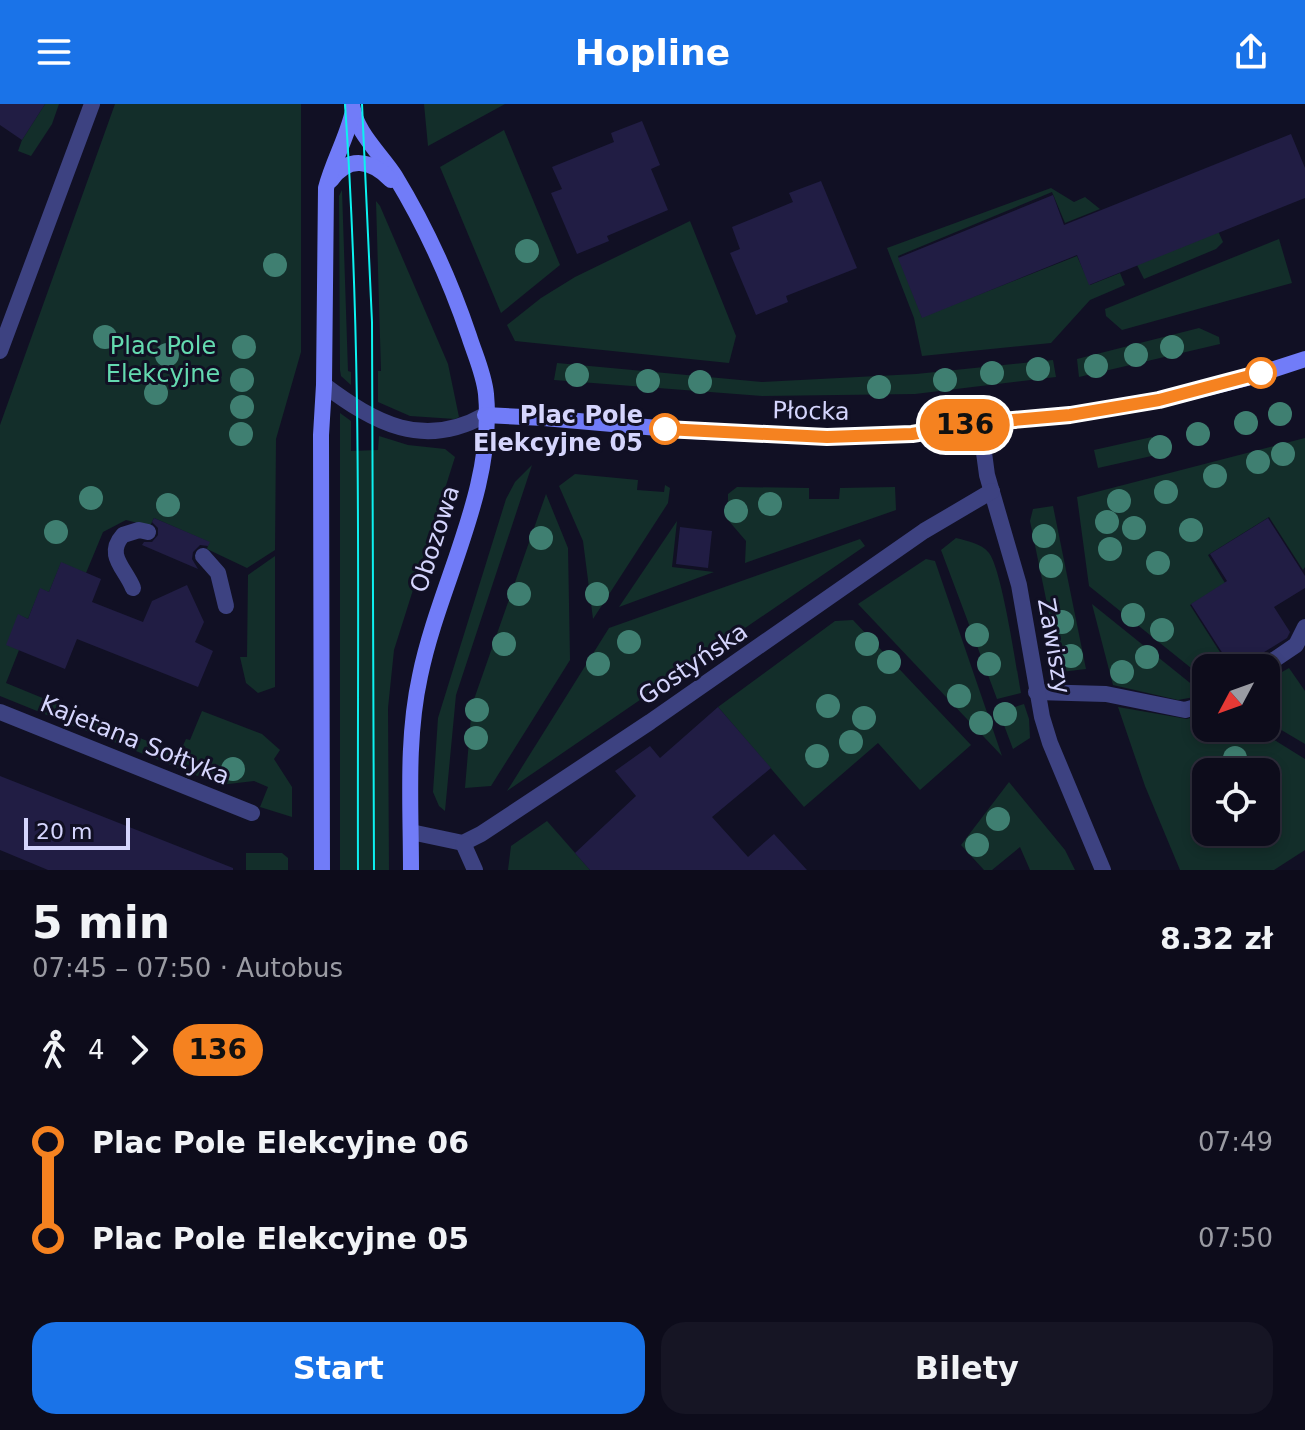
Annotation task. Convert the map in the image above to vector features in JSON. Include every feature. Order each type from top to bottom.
[{"type":"street","points":[[0,351],[92,104]]},
{"type":"street","name":"Obozowa","points":[[322,870],[321,435],[326,188],[331,168],[348,134],[353,107]]},
{"type":"street","name":"Obozowa","points":[[353,107],[357,121],[404,192],[443,267],[482,375],[486,395],[486,448],[477,487],[438,606],[413,712],[411,870]]},
{"type":"street","points":[[326,188],[340,168],[358,163],[378,169],[404,192]]},
{"type":"street","name":"Płocka","points":[[324,385],[372,418],[417,431],[450,430],[485,415],[692,431],[827,437],[912,434],[980,423],[1070,415],[1159,400],[1247,378],[1305,359]]},
{"type":"street","name":"Zawiszy","points":[[980,423],[985,463],[1019,585],[1036,692],[1050,743],[1103,870]]},
{"type":"street","name":"Gostyńska","points":[[463,843],[497,825],[650,722],[924,531],[992,491]]},
{"type":"street","points":[[133,588],[115,558],[115,549],[123,535],[139,530],[148,532]]},
{"type":"street","points":[[203,556],[218,573],[226,606]]},
{"type":"street","points":[[1280,656],[1296,645],[1305,627]]},
{"type":"street","points":[[1036,692],[1106,694],[1185,710],[1192,708]]},
{"type":"street","name":"Kajetana Sołtyka","points":[[0,712],[252,813]]},
{"type":"street","points":[[411,832],[463,843],[475,870]]},
{"type":"green space","points":[[45,104],[59,104],[52,124],[31,156],[18,151],[22,140]]},
{"type":"green space","name":"Plac Pole Elekcyjne","points":[[115,104],[301,104],[301,352],[276,439],[275,550],[247,568],[207,549],[209,542],[154,518],[150,526],[126,520],[103,532],[86,573],[61,563],[49,592],[40,589],[28,619],[19,615],[19,650],[6,683],[179,754],[186,739],[190,740],[202,711],[262,734],[280,750],[274,759],[292,787],[292,817],[260,807],[268,787],[254,781],[220,785],[0,696],[0,425]]},
{"type":"green space","points":[[424,104],[505,104],[428,146]]},
{"type":"green space","points":[[504,130],[560,265],[501,313],[440,167]]},
{"type":"green space","points":[[1051,188],[1074,202],[1085,197],[1100,209],[1065,223],[1052,192],[898,256],[922,317],[1077,256],[1090,285],[1120,273],[1125,285],[1090,300],[1051,343],[922,356],[914,318],[887,248]]},
{"type":"green space","points":[[342,190],[351,385],[341,376],[340,370],[339,196]]},
{"type":"green space","points":[[376,201],[448,364],[459,417],[455,419],[410,416],[378,402],[378,371],[381,371]]},
{"type":"green space","points":[[690,221],[736,336],[729,363],[515,341],[507,325],[541,298],[575,277]]},
{"type":"green space","points":[[1218,231],[1223,242],[1216,249],[1144,279],[1137,265]]},
{"type":"green space","points":[[1279,239],[1292,283],[1122,330],[1106,316],[1105,309]]},
{"type":"green space","points":[[1199,328],[1219,337],[1220,344],[1079,377],[1077,359]]},
{"type":"green space","points":[[1053,360],[1056,377],[915,394],[762,396],[554,380],[557,363],[762,382],[916,374]]},
{"type":"green space","points":[[340,413],[351,421],[351,451],[378,450],[379,436],[408,445],[445,449],[455,457],[394,650],[388,708],[389,870],[340,870]]},
{"type":"green space","points":[[1152,437],[1156,455],[1098,468],[1094,450]]},
{"type":"green space","points":[[1305,438],[1305,567],[1303,570],[1269,517],[1208,555],[1225,583],[1190,605],[1221,654],[1192,654],[1192,669],[1089,586],[1077,497]]},
{"type":"green space","points":[[532,465],[456,695],[445,811],[439,806],[433,792],[438,718],[506,499],[515,482]]},
{"type":"green space","points":[[575,474],[638,480],[637,490],[664,492],[665,485],[670,488],[668,503],[593,619],[583,541],[559,486]]},
{"type":"green space","points":[[737,487],[809,488],[809,499],[839,499],[840,488],[895,487],[896,510],[745,563],[746,541],[728,520],[728,494]]},
{"type":"green space","points":[[546,494],[568,548],[570,660],[491,786],[465,788],[472,705]]},
{"type":"green space","points":[[1053,506],[1086,669],[1061,672],[1030,521],[1033,509]]},
{"type":"green space","points":[[677,521],[672,567],[714,572],[619,607]]},
{"type":"green space","points":[[956,538],[982,547],[994,563],[1004,598],[1021,693],[997,699],[941,550]]},
{"type":"green space","points":[[860,539],[865,546],[507,791],[609,628]]},
{"type":"green space","points":[[275,556],[275,687],[258,693],[246,683],[240,657],[247,657],[248,575]]},
{"type":"green space","points":[[926,559],[935,561],[1002,756],[858,604]]},
{"type":"green space","points":[[1092,604],[1192,685],[1192,697],[1178,700],[1113,685]]},
{"type":"green space","points":[[853,620],[971,745],[920,790],[878,743],[804,807],[718,707],[835,621]]},
{"type":"green space","points":[[1289,668],[1305,691],[1305,744],[1280,729],[1280,673]]},
{"type":"green space","points":[[1024,704],[1030,738],[1013,749],[999,712]]},
{"type":"green space","points":[[1118,707],[1187,719],[1192,717],[1192,742],[1278,742],[1305,759],[1305,850],[1274,870],[1180,870],[1145,786]]},
{"type":"green space","points":[[1009,782],[1065,850],[1075,870],[1030,870],[1020,847],[992,870],[984,870],[961,845]]},
{"type":"green space","points":[[547,821],[590,870],[508,870],[511,846]]},
{"type":"green space","points":[[246,853],[282,853],[288,858],[288,870],[246,870]]},
{"type":"building","points":[[0,104],[45,104],[22,140],[0,125]]},
{"type":"building","points":[[642,121],[660,165],[651,169],[668,210],[607,236],[609,241],[577,254],[551,193],[562,189],[552,167],[614,142],[611,133]]},
{"type":"building","points":[[1291,134],[1305,168],[1305,198],[1089,285],[1077,255],[922,318],[898,258],[1053,195],[1064,225]]},
{"type":"building","points":[[821,181],[857,268],[786,296],[788,302],[756,315],[730,253],[740,249],[732,227],[793,202],[789,193]]},
{"type":"building","points":[[154,518],[210,542],[208,546],[200,545],[193,552],[192,559],[198,569],[142,545],[152,542],[158,535],[158,528],[152,522]]},
{"type":"building","points":[[1268,518],[1305,576],[1305,588],[1274,607],[1290,632],[1287,638],[1261,654],[1223,654],[1191,604],[1227,581],[1210,554]]},
{"type":"building","points":[[680,527],[712,531],[708,568],[676,564]]},
{"type":"building","points":[[61,562],[101,579],[92,602],[143,622],[152,601],[187,585],[204,622],[195,642],[213,651],[198,687],[77,639],[65,669],[6,645],[18,614],[28,619],[40,588],[49,592]]},
{"type":"building","points":[[718,707],[771,768],[712,817],[748,857],[774,834],[807,870],[590,870],[575,853],[636,796],[615,771],[650,746],[660,758]]},
{"type":"building","points":[[0,776],[233,870],[48,870],[0,850]]},
{"type":"tram line","points":[[345,104],[357,391],[358,870]]},
{"type":"tram line","points":[[362,104],[372,322],[374,870]]},
{"type":"bus line","name":"136","points":[[665,429],[827,437],[912,434],[980,423],[1070,415],[1159,400],[1261,373]]},
{"type":"place","name":"Plac Pole Elekcyjne 05","points":[[665,429]]}]
